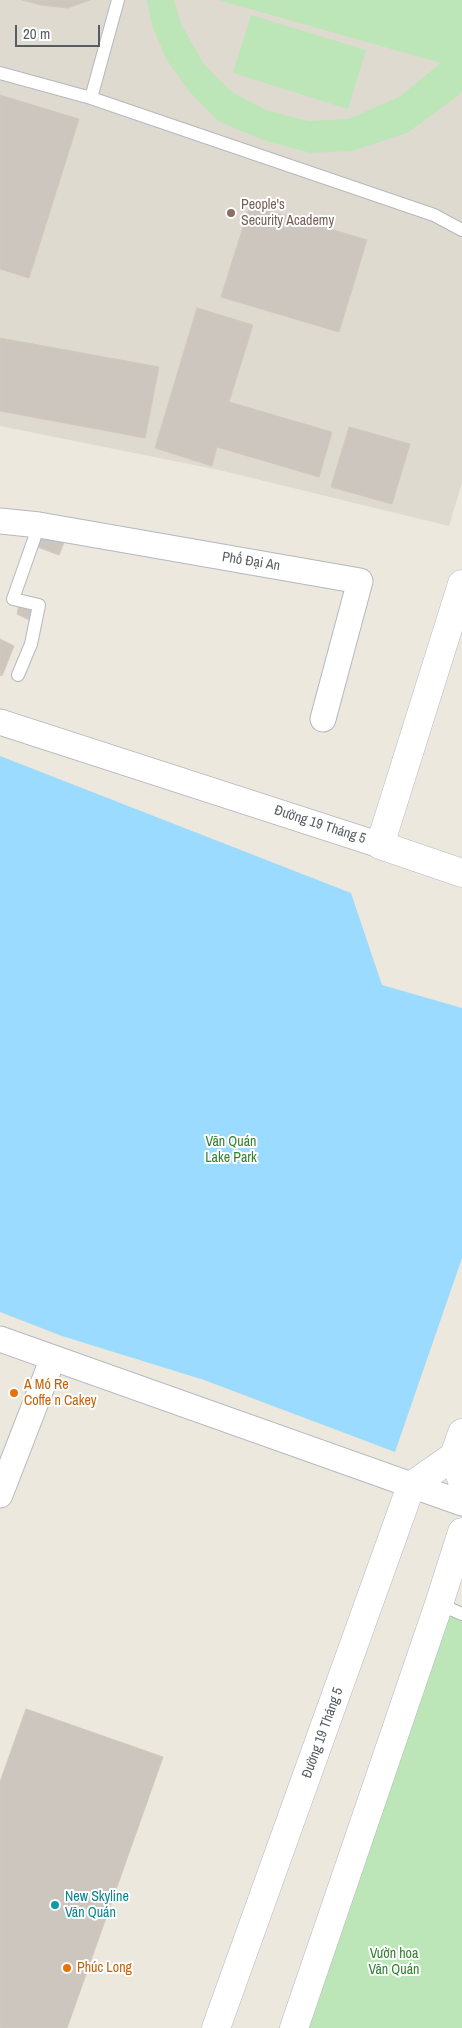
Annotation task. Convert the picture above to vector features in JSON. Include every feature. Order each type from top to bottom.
[{"type":"street","name":"Phố Đại An","points":[[0,520],[360,580],[323,719]]},
{"type":"street","name":"Đường 19 Tháng 5","points":[[380,845],[462,584]]},
{"type":"street","name":"Đường 19 Tháng 5","points":[[0,722],[462,873]]},
{"type":"street","points":[[0,1339],[462,1503]]},
{"type":"street","points":[[0,1495],[53,1358]]},
{"type":"street","points":[[411,1486],[459,1457]]},
{"type":"street","name":"Đường 19 Tháng 5","points":[[216,2028],[411,1486]]},
{"type":"street","points":[[294,2028],[451,1609],[462,1532]]},
{"type":"lane","points":[[91,98],[118,0]]},
{"type":"lane","points":[[0,72],[91,98],[434,215],[462,230]]},
{"type":"lane","points":[[18,675],[30,644],[39,605],[13,599],[39,525]]},
{"type":"shaded area","name":"People's Security Academy","points":[[0,0],[462,0],[462,483],[449,526],[219,470],[0,426]]},
{"type":"green space","points":[[147,0],[174,0],[181,24],[203,63],[230,91],[266,110],[308,121],[348,119],[399,97],[441,63],[218,0],[462,0],[462,90],[459,95],[407,133],[352,151],[311,153],[263,140],[218,121],[189,91],[166,59],[152,25]]},
{"type":"green space","points":[[251,15],[366,50],[348,109],[233,73]]},
{"type":"green space","name":"Vườn hoa Văn Quán","points":[[443,1611],[462,1619],[462,2028],[303,2028]]},
{"type":"water","name":"Văn Quán Lake Park","points":[[0,756],[351,893],[382,985],[462,1008],[462,1258],[395,1452],[204,1380],[62,1336],[0,1312]]},
{"type":"building","points":[[22,0],[90,0],[68,8],[41,5]]},
{"type":"building","points":[[0,95],[79,119],[29,278],[0,269]]},
{"type":"building","points":[[250,205],[367,240],[339,332],[221,297]]},
{"type":"building","points":[[197,308],[253,325],[229,402],[332,432],[319,477],[217,447],[212,466],[155,448]]},
{"type":"building","points":[[0,338],[159,367],[145,438],[0,411]]},
{"type":"building","points":[[349,427],[410,444],[392,504],[331,487]]},
{"type":"building","points":[[39,525],[68,532],[59,555],[32,545]]},
{"type":"building","points":[[19,604],[39,605],[31,621],[17,614]]},
{"type":"building","points":[[0,639],[14,646],[2,676],[0,675]]},
{"type":"building","name":"New Skyline Văn Quán","points":[[26,1709],[163,1757],[67,2028],[0,2028],[0,1782]]},
{"type":"place","name":"People's Security Academy","points":[[231,213]]},
{"type":"place","name":"A Mó Re Coffe n Cakey","points":[[14,1393]]},
{"type":"place","name":"New Skyline Văn Quán","points":[[55,1905]]},
{"type":"place","name":"Phúc Long","points":[[67,1968]]}]
